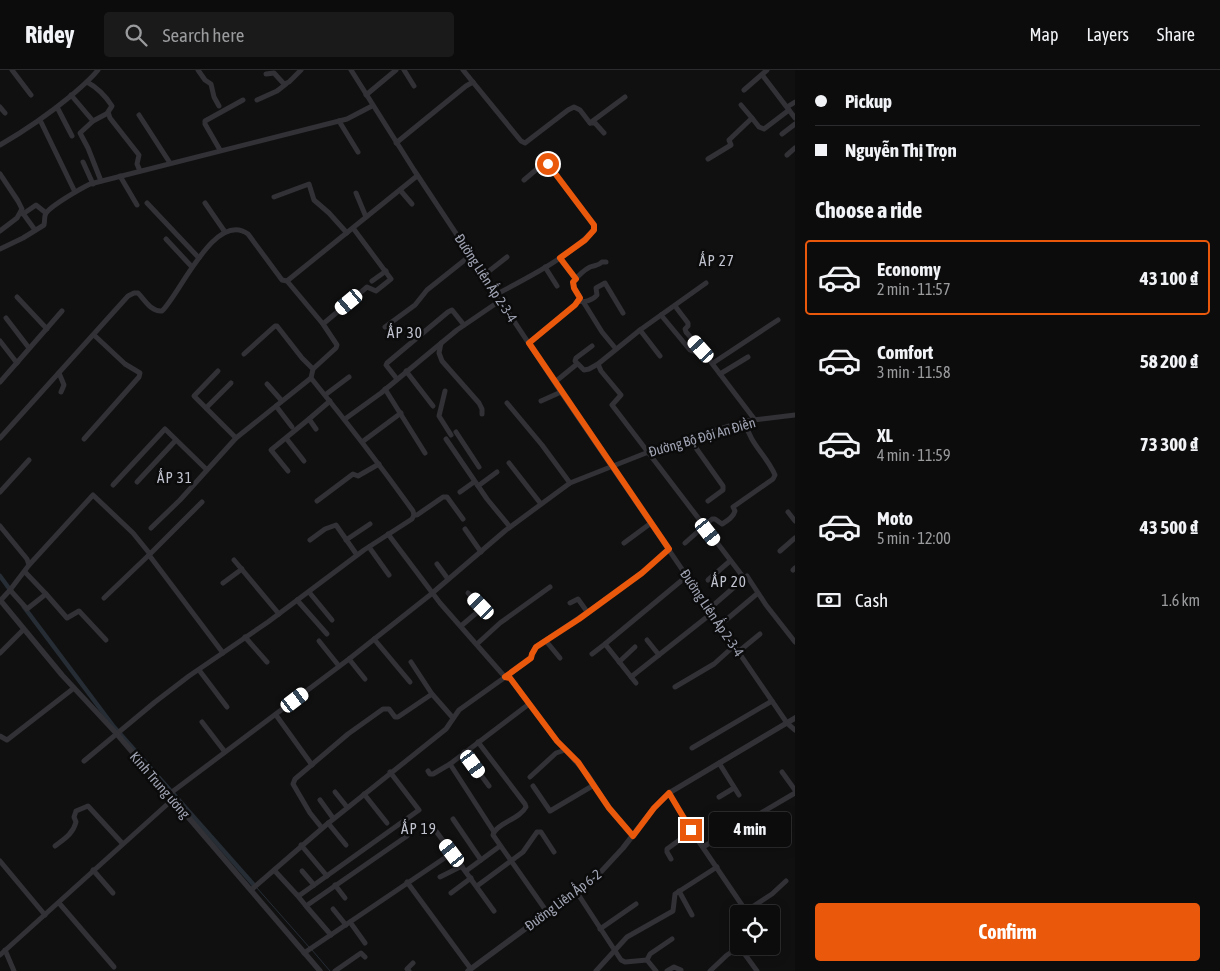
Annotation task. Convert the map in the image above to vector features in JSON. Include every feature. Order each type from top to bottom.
[{"type":"street","points":[[12,70],[31,95]]},
{"type":"street","points":[[198,70],[205,80],[211,84],[214,97],[219,106]]},
{"type":"street","points":[[256,100],[277,91],[301,70]]},
{"type":"street","name":"Đường Liên Ấp 2-3-4","points":[[350,70],[417,176],[561,392],[738,652],[788,723],[795,730]]},
{"type":"street","points":[[366,95],[396,70]]},
{"type":"street","points":[[404,70],[414,86]]},
{"type":"street","points":[[464,70],[521,141],[525,143],[574,107],[580,110],[590,123],[595,123],[604,133]]},
{"type":"street","points":[[744,90],[767,70]]},
{"type":"street","points":[[0,145],[27,130],[57,107],[87,82],[96,71]]},
{"type":"street","points":[[266,74],[274,73],[281,82],[286,84]]},
{"type":"street","points":[[763,76],[795,118]]},
{"type":"street","points":[[87,82],[96,87],[112,106],[108,113],[93,121],[80,133],[101,181]]},
{"type":"street","points":[[396,143],[473,82]]},
{"type":"street","points":[[71,95],[93,121]]},
{"type":"street","points":[[590,123],[625,97]]},
{"type":"street","points":[[220,150],[205,121],[243,100]]},
{"type":"street","points":[[741,105],[759,127],[764,129],[795,102]]},
{"type":"street","points":[[0,249],[44,225],[46,213],[75,192],[93,184],[339,121],[372,106]]},
{"type":"street","points":[[0,107],[5,113]]},
{"type":"street","points":[[57,107],[72,136]]},
{"type":"street","points":[[108,113],[139,155],[137,164],[140,171]]},
{"type":"street","points":[[139,114],[170,164]]},
{"type":"street","points":[[708,159],[731,145],[729,140],[752,118]]},
{"type":"street","points":[[40,120],[75,192]]},
{"type":"street","points":[[339,121],[358,152]]},
{"type":"street","points":[[782,134],[795,124]]},
{"type":"street","points":[[786,155],[795,148]]},
{"type":"street","points":[[83,162],[93,184]]},
{"type":"street","points":[[497,294],[560,258],[585,240],[594,230],[594,225],[547,163],[543,164],[524,180]]},
{"type":"street","points":[[0,174],[35,230]]},
{"type":"street","points":[[120,176],[137,205]]},
{"type":"street","points":[[287,281],[417,176]]},
{"type":"street","points":[[274,197],[309,184],[314,200],[330,213],[347,234]]},
{"type":"street","points":[[400,190],[412,204]]},
{"type":"street","points":[[356,193],[366,218]]},
{"type":"street","points":[[146,203],[199,258]]},
{"type":"street","points":[[205,203],[225,232]]},
{"type":"street","points":[[0,231],[22,212],[36,205],[46,213]]},
{"type":"street","points":[[323,324],[367,288],[376,291],[391,279],[353,228]]},
{"type":"street","points":[[0,438],[123,302],[134,293],[138,293],[156,311],[162,311],[212,242],[225,232],[237,229],[248,234],[282,280],[287,281],[323,324],[337,345],[313,369],[310,378],[236,438],[180,500],[151,528]]},
{"type":"street","points":[[166,239],[192,268]]},
{"type":"street","points":[[384,327],[415,305],[426,290],[471,255]]},
{"type":"street","points":[[484,275],[507,257]]},
{"type":"street","points":[[560,258],[576,279]]},
{"type":"street","points":[[529,343],[578,301],[580,298],[573,282],[588,268],[606,262]]},
{"type":"street","points":[[545,267],[556,286]]},
{"type":"street","points":[[372,281],[386,271]]},
{"type":"street","points":[[584,303],[595,297],[597,295],[596,288],[605,283],[623,313]]},
{"type":"street","points":[[592,346],[575,358],[577,364],[585,370],[598,364],[640,330],[706,283]]},
{"type":"street","points":[[17,297],[47,328]]},
{"type":"street","points":[[345,419],[464,325],[501,300]]},
{"type":"street","points":[[578,301],[584,303],[602,332],[616,349]]},
{"type":"street","points":[[675,306],[689,325],[685,329],[686,332],[755,420]]},
{"type":"street","points":[[397,379],[386,365],[387,363],[448,312],[452,310],[464,325]]},
{"type":"street","points":[[1,377],[17,363],[62,311]]},
{"type":"street","points":[[661,316],[690,350],[695,352],[701,349]]},
{"type":"street","points":[[6,318],[29,348]]},
{"type":"street","points":[[712,363],[778,320]]},
{"type":"street","points":[[244,354],[277,326],[313,369]]},
{"type":"street","points":[[640,330],[660,356]]},
{"type":"street","points":[[84,438],[139,377],[140,373],[126,364],[94,335]]},
{"type":"street","points":[[0,341],[17,363]]},
{"type":"street","points":[[442,342],[439,353],[442,361],[479,403],[482,414]]},
{"type":"street","points":[[720,374],[748,357]]},
{"type":"street","points":[[555,382],[577,364]]},
{"type":"street","points":[[598,364],[601,371],[621,395],[612,405],[744,578]]},
{"type":"street","points":[[218,371],[194,396],[236,438]]},
{"type":"street","points":[[406,372],[432,406]]},
{"type":"street","points":[[59,373],[64,385],[61,392]]},
{"type":"street","points":[[325,396],[349,377]]},
{"type":"street","points":[[310,378],[345,419],[414,515]]},
{"type":"street","points":[[206,408],[231,383]]},
{"type":"street","points":[[267,384],[282,401]]},
{"type":"street","points":[[385,389],[425,453]]},
{"type":"street","points":[[445,391],[439,416],[476,484],[510,527]]},
{"type":"street","points":[[541,400],[561,392]]},
{"type":"street","points":[[288,471],[271,450],[330,401]]},
{"type":"street","points":[[507,403],[570,483]]},
{"type":"street","points":[[276,406],[292,427]]},
{"type":"street","points":[[362,442],[401,413]]},
{"type":"street","name":"Đường Bộ Đội An Điền","points":[[2,952],[122,844],[171,795],[349,659],[448,580],[510,527],[570,483],[648,452],[691,438],[755,420],[795,415]]},
{"type":"street","points":[[309,419],[316,429]]},
{"type":"street","points":[[685,543],[712,520],[715,519],[722,524],[728,520],[734,515],[733,507],[775,475],[751,439],[746,422]]},
{"type":"street","points":[[112,485],[161,432],[166,429],[207,470]]},
{"type":"street","points":[[451,436],[479,467]]},
{"type":"street","points":[[286,438],[304,461]]},
{"type":"street","points":[[691,438],[723,486],[721,492],[708,501]]},
{"type":"street","points":[[137,482],[176,440]]},
{"type":"street","points":[[0,492],[30,460]]},
{"type":"street","points":[[508,462],[541,504]]},
{"type":"street","points":[[317,502],[353,474],[358,476],[379,464]]},
{"type":"street","points":[[460,492],[496,472]]},
{"type":"street","points":[[1,599],[29,565],[94,494],[134,533],[223,653]]},
{"type":"street","points":[[84,761],[155,702],[279,614],[357,555],[443,496],[447,497],[464,519]]},
{"type":"street","points":[[104,598],[202,502]]},
{"type":"street","points":[[788,512],[794,519]]},
{"type":"street","points":[[624,543],[650,523]]},
{"type":"street","points":[[346,540],[370,524]]},
{"type":"street","points":[[310,540],[325,529],[336,525],[357,555]]},
{"type":"street","points":[[0,526],[27,559],[29,565]]},
{"type":"street","points":[[464,529],[481,552]]},
{"type":"street","points":[[388,534],[432,593],[505,677],[510,678],[565,750],[578,762],[609,808],[633,836]]},
{"type":"street","points":[[780,550],[795,538]]},
{"type":"street","points":[[369,547],[389,575]]},
{"type":"street","points":[[254,888],[333,818],[446,729],[459,710],[531,658],[536,647],[588,613],[642,573],[669,549]]},
{"type":"street","points":[[234,560],[279,614]]},
{"type":"street","points":[[708,580],[730,561]]},
{"type":"street","points":[[437,564],[448,580]]},
{"type":"street","points":[[223,583],[242,569]]},
{"type":"street","points":[[25,572],[67,618],[79,610],[106,640]]},
{"type":"street","points":[[592,654],[688,576]]},
{"type":"street","points":[[631,677],[710,611],[747,576],[795,642]]},
{"type":"street","points":[[477,644],[500,623],[550,587]]},
{"type":"street","points":[[10,590],[27,609],[46,594]]},
{"type":"street","points":[[309,592],[332,620]]},
{"type":"street","points":[[461,626],[481,609],[481,606],[468,593]]},
{"type":"street","points":[[726,620],[758,593]]},
{"type":"street","name":"Kinh Trung ương","points":[[1,599],[24,630],[74,688],[119,731],[171,795],[254,888],[320,971]]},
{"type":"street","points":[[570,603],[578,599],[588,613]]},
{"type":"street","points":[[297,600],[327,634]]},
{"type":"street","points":[[0,653],[24,630]]},
{"type":"street","points":[[738,652],[760,634]]},
{"type":"street","points":[[245,638],[267,662]]},
{"type":"street","points":[[374,639],[410,682]]},
{"type":"street","points":[[647,640],[659,655]]},
{"type":"street","points":[[319,641],[339,666]]},
{"type":"street","points":[[546,641],[560,658]]},
{"type":"street","points":[[605,644],[636,683]]},
{"type":"street","points":[[675,687],[714,664],[734,646]]},
{"type":"street","points":[[619,662],[635,647]]},
{"type":"street","points":[[349,659],[365,679]]},
{"type":"street","points":[[411,662],[432,694],[453,718]]},
{"type":"street","points":[[199,670],[228,707]]},
{"type":"street","points":[[0,736],[7,740],[74,688]]},
{"type":"street","points":[[322,828],[310,813],[293,784],[295,779],[348,734],[383,709],[389,709],[395,717],[398,717],[432,694]]},
{"type":"street","points":[[692,748],[772,701]]},
{"type":"street","points":[[428,771],[430,774],[433,774],[450,764],[529,704]]},
{"type":"street","points":[[276,715],[312,765]]},
{"type":"street","name":"Đường Liên Ấp 6-2","points":[[470,970],[598,875],[633,836],[654,808],[669,793],[795,718]]},
{"type":"street","points":[[202,722],[225,752]]},
{"type":"street","points":[[478,742],[526,804],[522,813],[494,832]]},
{"type":"street","points":[[530,777],[556,753],[565,750]]},
{"type":"street","points":[[464,752],[489,786]]},
{"type":"street","points":[[719,763],[738,795]]},
{"type":"street","points":[[450,764],[494,832],[493,835],[500,846],[547,912]]},
{"type":"street","points":[[297,895],[300,895],[328,876],[419,810],[390,772]]},
{"type":"street","points":[[703,847],[795,791],[782,772]]},
{"type":"street","points":[[533,786],[550,811],[594,785]]},
{"type":"street","points":[[719,797],[734,788]]},
{"type":"street","points":[[335,792],[347,807]]},
{"type":"street","points":[[669,793],[742,905]]},
{"type":"street","points":[[364,794],[387,823]]},
{"type":"street","points":[[320,800],[333,818]]},
{"type":"street","points":[[55,846],[75,828],[76,822],[74,817],[76,811],[88,806],[122,844]]},
{"type":"street","points":[[453,819],[481,860]]},
{"type":"street","points":[[328,823],[346,845]]},
{"type":"street","points":[[433,827],[494,911]]},
{"type":"street","points":[[477,886],[523,852],[539,831],[554,852]]},
{"type":"street","points":[[671,859],[667,849],[692,831]]},
{"type":"street","points":[[306,906],[407,836]]},
{"type":"street","points":[[301,845],[328,876]]},
{"type":"street","points":[[466,871],[500,846]]},
{"type":"street","points":[[306,952],[452,853]]},
{"type":"street","points":[[0,861],[45,915]]},
{"type":"street","points":[[440,877],[462,866]]},
{"type":"street","points":[[596,971],[627,937],[673,911],[675,894],[717,867]]},
{"type":"street","points":[[93,870],[113,893]]},
{"type":"street","points":[[274,870],[330,935]]},
{"type":"street","points":[[302,871],[314,885]]},
{"type":"street","points":[[451,893],[471,878]]},
{"type":"street","points":[[758,905],[786,881]]},
{"type":"street","points":[[407,882],[470,970]]},
{"type":"street","points":[[335,885],[345,898]]},
{"type":"street","points":[[576,891],[614,950],[625,962],[647,960]]},
{"type":"street","points":[[679,891],[692,916]]},
{"type":"street","points":[[58,903],[114,967]]},
{"type":"street","points":[[600,929],[636,904]]},
{"type":"street","points":[[334,909],[365,944]]},
{"type":"street","points":[[647,960],[650,954],[672,939]]},
{"type":"street","points":[[2,952],[14,971]]},
{"type":"street","points":[[710,971],[730,953]]},
{"type":"street","points":[[335,971],[361,954],[365,957]]},
{"type":"street","points":[[745,955],[757,971]]},
{"type":"street","points":[[647,960],[656,971]]},
{"type":"street","points":[[409,971],[407,969],[413,963]]},
{"type":"street","points":[[667,971],[674,967],[681,970]]},
{"type":"waterway","points":[[0,576],[11,591]]},
{"type":"waterway","points":[[24,607],[114,727],[253,884]]},
{"type":"waterway","points":[[257,888],[309,947]]},
{"type":"waterway","points":[[312,950],[330,971]]},
{"type":"district","name":"ẤP 27","points":[[717,260]]},
{"type":"district","name":"ẤP 30","points":[[405,332]]},
{"type":"district","name":"ẤP 31","points":[[175,477]]},
{"type":"district","name":"ẤP 20","points":[[729,581]]},
{"type":"district","name":"ẤP 19","points":[[419,828]]},
{"type":"route","points":[[548,164],[576,199],[594,225],[594,230],[585,240],[560,258],[576,279],[573,282],[574,288],[580,298],[575,305],[529,343],[669,549],[642,573],[579,619],[536,647],[531,658],[505,677],[510,678],[557,741],[588,774],[609,808],[633,836],[648,815],[669,793],[691,830]]}]
